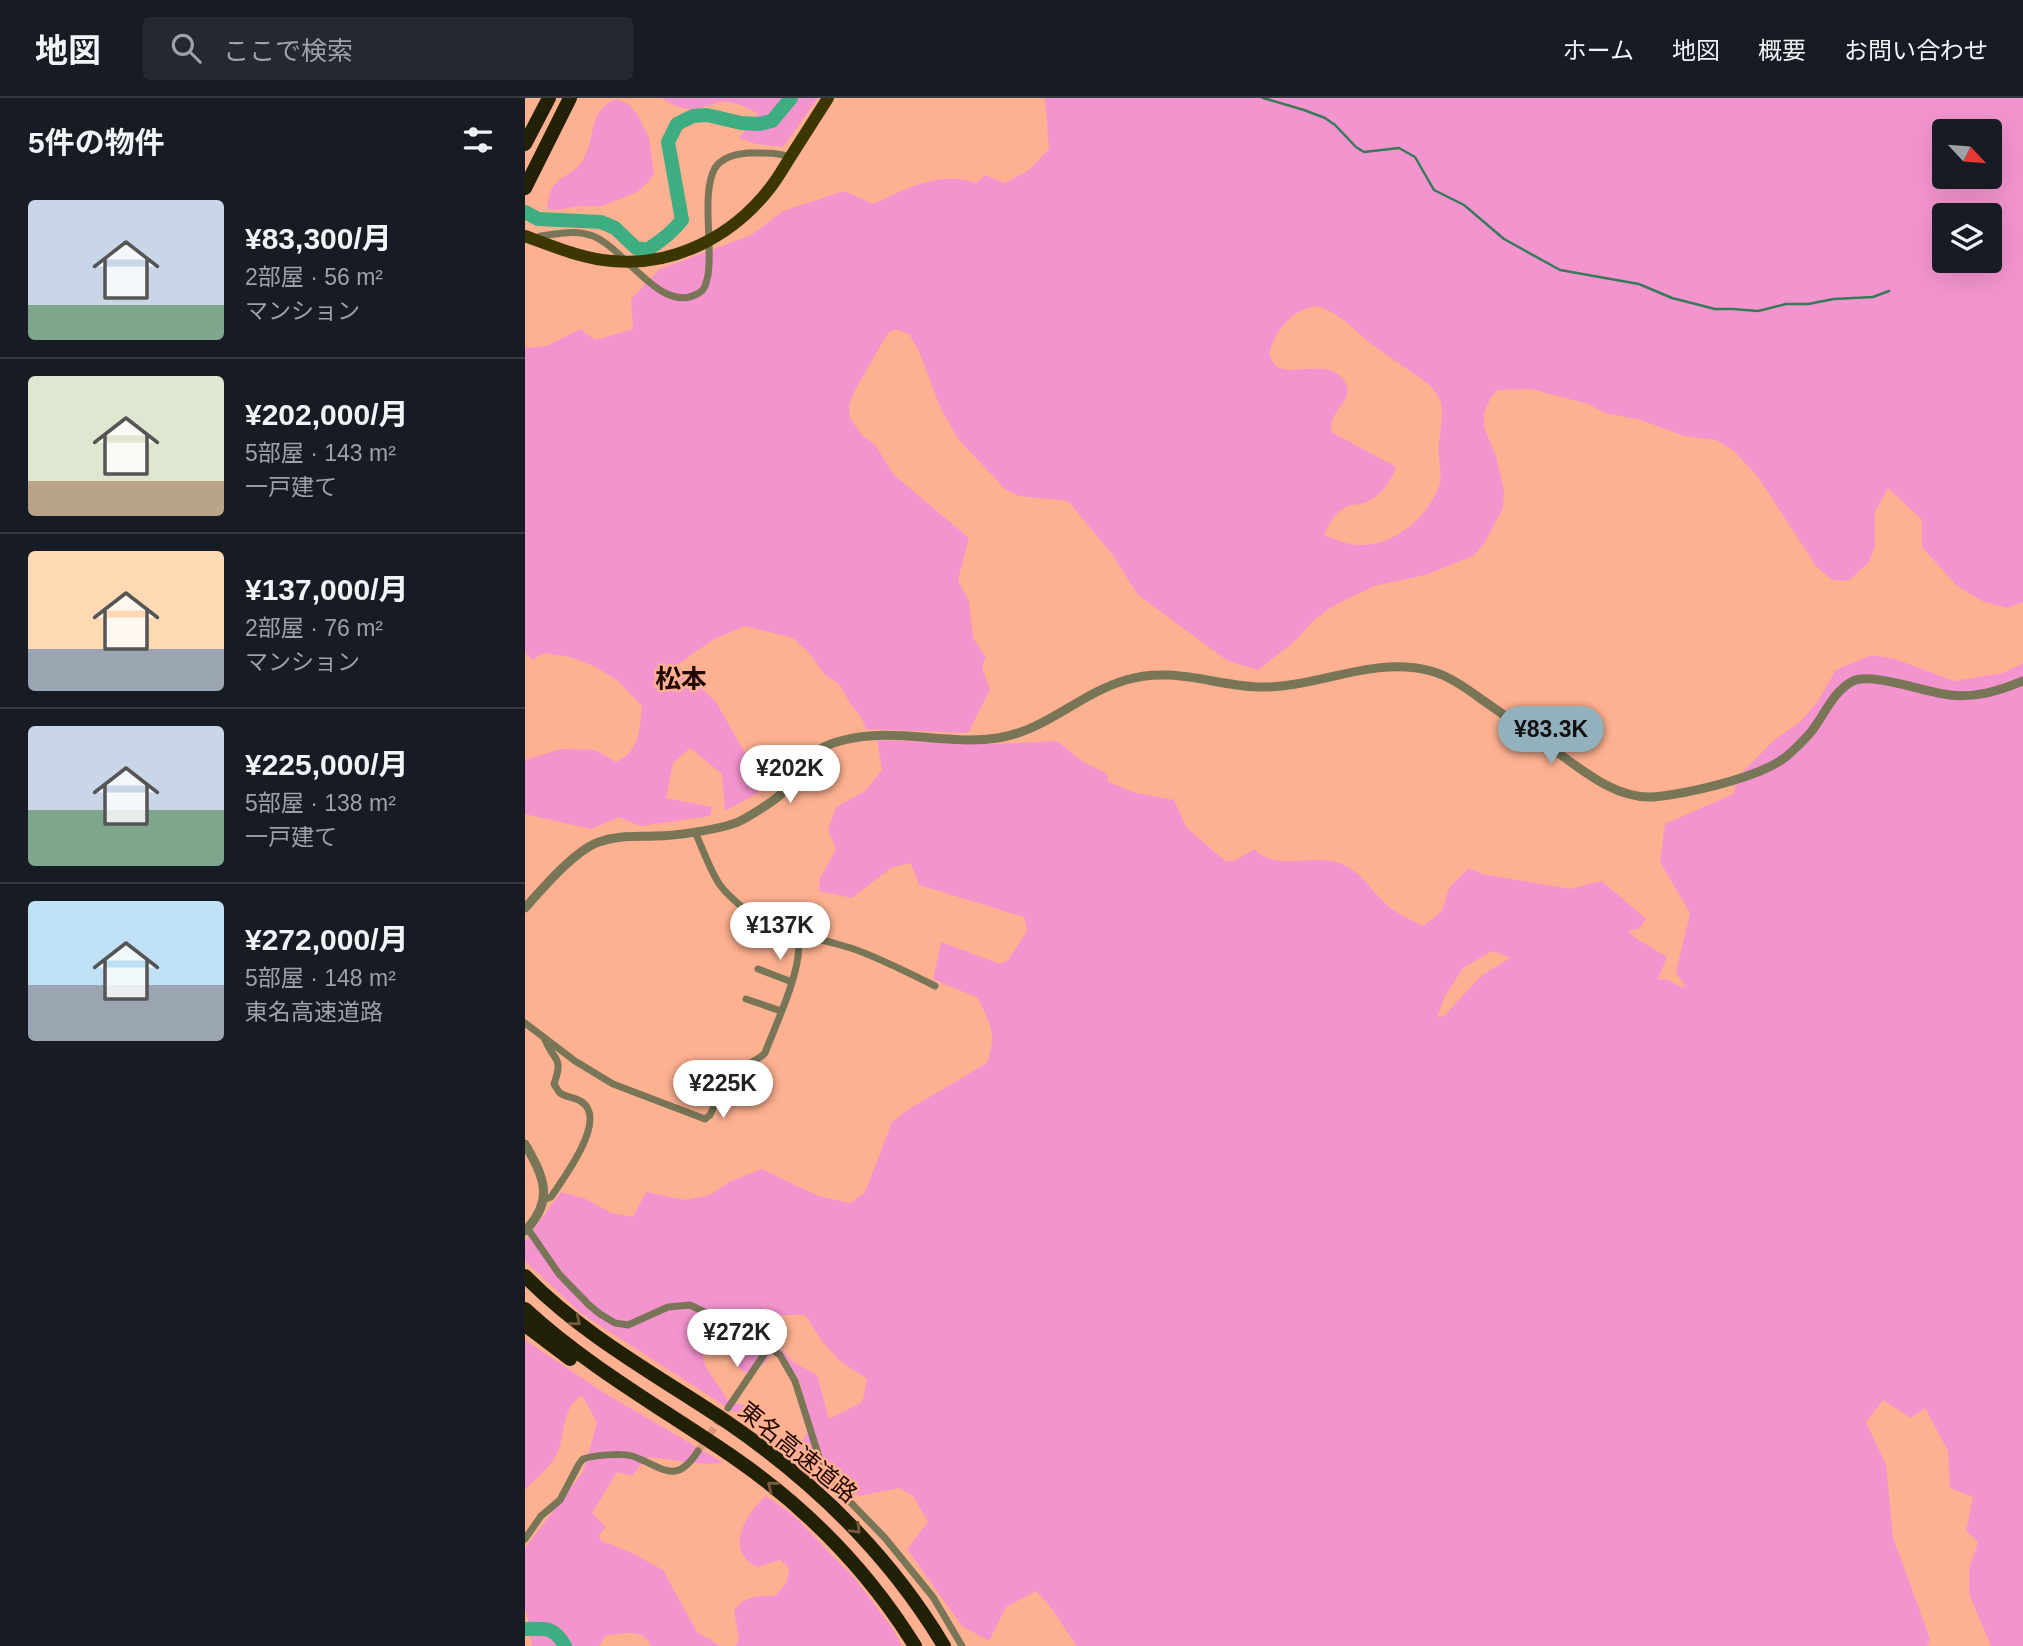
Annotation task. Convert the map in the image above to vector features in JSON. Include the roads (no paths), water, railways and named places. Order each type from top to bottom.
[{"type":"highway","points":[[525,144],[549,98]]},
{"type":"highway","points":[[525,188],[570,98]]},
{"type":"highway","name":"東名高速道路","points":[[525,1276],[599,1339],[726,1422],[812,1487],[879,1555],[920,1608],[944,1646]]},
{"type":"highway","name":"東名高速道路","points":[[525,1309],[585,1359],[746,1466],[814,1522],[868,1580],[915,1646]]},
{"type":"highway","points":[[525,1325],[578,1364],[644,1400]]},
{"type":"main road","points":[[525,236],[591,258],[629,262],[655,260],[679,254],[709,241],[746,215],[771,187],[828,98]]},
{"type":"street","points":[[538,241],[540,236],[572,232],[591,236],[609,244],[656,289],[670,296],[688,298],[702,291],[706,285],[709,268],[709,188],[715,168],[726,158],[738,153],[778,153],[790,157]]},
{"type":"street","points":[[525,908],[579,853],[595,843],[621,836],[661,836],[695,832],[738,822],[780,795],[799,767],[818,750],[839,741],[880,734],[972,741],[1004,737],[1028,729],[1126,680],[1163,673],[1261,687],[1396,665],[1433,671],[1462,686],[1594,779],[1627,794],[1650,797],[1705,788],[1761,771],[1783,759],[1810,733],[1836,695],[1854,679],[1874,679],[1951,696],[1987,694],[2023,681]]},
{"type":"street","points":[[695,832],[720,885],[734,900],[776,933],[798,941],[817,939],[853,949],[935,986]]},
{"type":"street","points":[[525,1023],[575,1061],[613,1084],[705,1119],[736,1071],[757,1061],[765,1053],[792,982],[798,941]]},
{"type":"street","points":[[758,969],[792,982]]},
{"type":"street","points":[[746,999],[781,1011]]},
{"type":"street","points":[[543,1200],[551,1197],[583,1147],[589,1121],[588,1108],[577,1098],[561,1093],[554,1084],[560,1069],[545,1039]]},
{"type":"street","points":[[525,1144],[543,1179],[543,1200],[535,1220],[526,1230],[559,1274],[594,1310],[615,1323],[628,1325],[668,1307],[690,1305],[750,1334],[780,1355],[795,1381],[825,1476],[893,1548],[933,1597],[962,1646]]},
{"type":"street","points":[[728,1408],[769,1347]]},
{"type":"street","points":[[525,1539],[541,1516],[560,1500],[583,1459],[631,1455],[656,1471],[680,1471],[698,1451]]},
{"type":"waterway","points":[[525,212],[538,219],[601,222],[615,228],[636,248],[647,250],[682,220],[668,142],[677,124],[693,116],[707,115],[759,124],[772,121],[791,98]]},
{"type":"waterway","points":[[1263,98],[1325,118],[1364,152],[1399,148],[1415,157],[1434,190],[1464,205],[1504,239],[1560,270],[1639,284],[1672,298],[1715,309],[1758,311],[1786,304],[1873,297],[1889,291]]},
{"type":"waterway","points":[[525,1629],[549,1630],[557,1635],[565,1646]]},
{"type":"tunnel","points":[[698,1451],[722,1417]]},
{"type":"district","name":"松本","points":[[681,679]]}]
